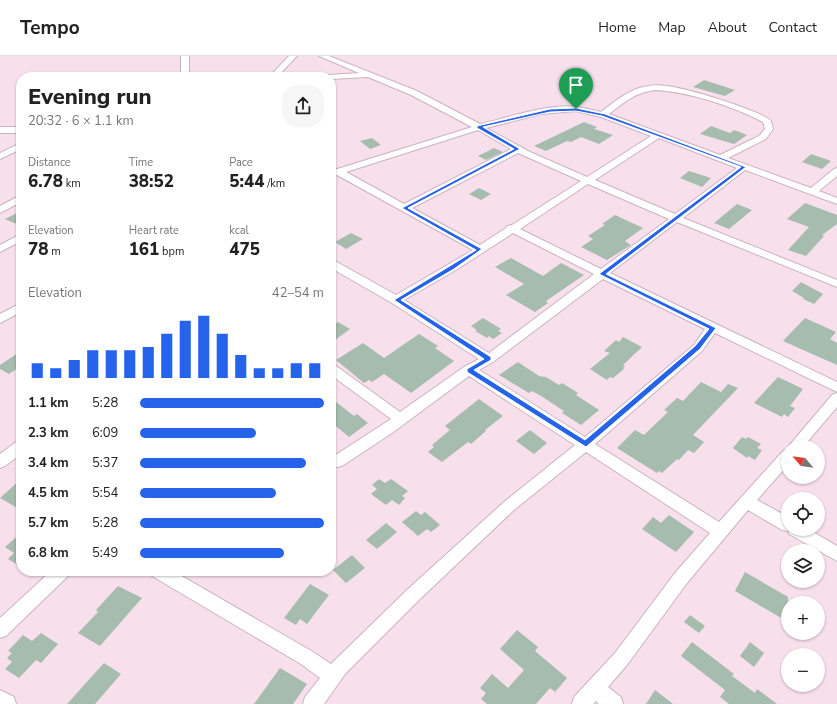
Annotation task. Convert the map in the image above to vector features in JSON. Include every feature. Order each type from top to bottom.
[{"type":"street","points":[[185,56],[185,72]]},
{"type":"street","points":[[278,72],[293,56]]},
{"type":"street","points":[[323,56],[414,93],[518,149],[675,218],[837,284]]},
{"type":"street","points":[[336,77],[370,75]]},
{"type":"street","points":[[603,115],[620,100],[633,93],[645,88],[662,86],[757,115],[767,121],[769,129],[763,137],[720,158]]},
{"type":"street","points":[[336,173],[479,127],[557,110],[576,109],[603,115],[837,201]]},
{"type":"street","points":[[0,130],[16,130]]},
{"type":"street","points":[[396,300],[452,268],[511,228],[658,135]]},
{"type":"street","points":[[0,156],[16,148]]},
{"type":"street","points":[[404,208],[518,149]]},
{"type":"street","points":[[336,462],[469,370],[489,359],[541,318],[744,167]]},
{"type":"street","points":[[812,192],[837,171]]},
{"type":"street","points":[[336,174],[480,249]]},
{"type":"street","points":[[0,210],[16,201]]},
{"type":"street","points":[[511,228],[712,328],[837,387]]},
{"type":"street","points":[[0,249],[16,240]]},
{"type":"street","points":[[336,267],[396,300],[489,359]]},
{"type":"street","points":[[2,316],[16,309]]},
{"type":"street","points":[[312,704],[339,668],[414,594],[509,506],[586,444],[698,348],[712,328]]},
{"type":"street","points":[[469,370],[720,531]]},
{"type":"street","points":[[336,373],[400,419]]},
{"type":"street","points":[[801,440],[837,398]]},
{"type":"street","points":[[0,462],[16,450]]},
{"type":"street","points":[[581,704],[621,659],[676,584],[746,500],[781,462]]},
{"type":"street","points":[[746,500],[781,521]]},
{"type":"street","points":[[807,536],[837,554]]},
{"type":"street","points":[[0,630],[57,576]]},
{"type":"street","points":[[167,576],[307,658],[333,676]]},
{"type":"street","points":[[595,688],[614,704]]},
{"type":"street","points":[[0,699],[7,704]]},
{"type":"building","points":[[704,80],[735,90],[725,96],[693,87]]},
{"type":"building","points":[[584,122],[597,127],[594,129],[613,135],[599,144],[581,137],[571,142],[567,141],[546,151],[534,146]]},
{"type":"building","points":[[711,126],[730,133],[734,130],[747,135],[734,144],[700,134]]},
{"type":"building","points":[[372,138],[381,145],[370,149],[360,141]]},
{"type":"building","points":[[494,148],[503,152],[486,160],[478,156]]},
{"type":"building","points":[[811,154],[831,161],[822,169],[802,162]]},
{"type":"building","points":[[689,171],[711,178],[702,187],[680,178]]},
{"type":"building","points":[[479,188],[491,194],[481,200],[469,194]]},
{"type":"building","points":[[805,203],[837,215],[837,224],[822,235],[824,236],[806,256],[788,250],[809,227],[787,219]]},
{"type":"building","points":[[737,204],[752,210],[729,229],[714,223]]},
{"type":"building","points":[[16,214],[16,224],[5,219]]},
{"type":"building","points":[[615,215],[643,228],[625,241],[631,245],[607,260],[581,247],[593,239],[588,236],[605,225],[602,224]]},
{"type":"building","points":[[351,233],[363,239],[346,249],[336,241]]},
{"type":"building","points":[[511,258],[543,276],[561,263],[584,275],[546,301],[548,303],[535,312],[506,295],[524,284],[495,267]]},
{"type":"building","points":[[801,282],[823,294],[814,304],[803,299],[804,298],[792,291]]},
{"type":"building","points":[[483,318],[501,329],[498,331],[502,333],[493,339],[489,336],[487,338],[475,331],[477,330],[471,326]]},
{"type":"building","points":[[805,318],[836,332],[830,339],[837,343],[837,365],[783,341]]},
{"type":"building","points":[[338,322],[350,329],[336,339],[336,323]]},
{"type":"building","points":[[419,334],[438,346],[435,348],[454,361],[411,393],[384,374],[372,382],[369,380],[364,383],[336,360],[363,343],[384,358]]},
{"type":"building","points":[[623,337],[642,347],[623,365],[625,366],[623,368],[624,369],[613,378],[610,377],[607,380],[590,369],[610,353],[604,351],[616,340],[619,342]]},
{"type":"building","points":[[16,354],[16,369],[9,374],[0,369],[0,365]]},
{"type":"building","points":[[518,362],[539,376],[546,377],[559,385],[562,383],[578,393],[576,395],[599,410],[581,425],[562,413],[564,411],[541,396],[532,391],[529,393],[499,375]]},
{"type":"building","points":[[778,377],[803,389],[790,406],[795,408],[788,417],[784,414],[782,417],[754,403]]},
{"type":"building","points":[[701,382],[721,392],[728,384],[738,388],[693,435],[704,442],[694,453],[688,450],[679,460],[677,459],[662,473],[659,471],[657,473],[617,448],[635,430],[644,435],[668,412],[664,410],[677,398],[683,401]]},
{"type":"building","points":[[479,399],[503,416],[485,430],[486,431],[471,444],[468,442],[442,462],[428,452],[434,447],[432,445],[450,430],[445,426]]},
{"type":"building","points":[[336,402],[354,416],[357,414],[368,423],[349,437],[336,426]]},
{"type":"building","points":[[530,430],[547,443],[534,454],[516,441]]},
{"type":"building","points":[[742,437],[746,439],[748,437],[761,444],[757,448],[762,450],[755,460],[748,456],[747,458],[733,448]]},
{"type":"building","points":[[379,479],[385,483],[391,479],[408,491],[402,496],[405,498],[399,505],[392,500],[386,505],[371,494],[377,489],[372,485]]},
{"type":"building","points":[[16,484],[16,507],[0,498]]},
{"type":"building","points":[[416,511],[421,515],[425,512],[440,525],[431,532],[427,529],[418,536],[402,522]]},
{"type":"building","points":[[669,515],[694,532],[676,552],[642,529],[653,517],[661,523]]},
{"type":"building","points":[[386,523],[397,532],[377,549],[366,540]]},
{"type":"building","points":[[16,537],[16,564],[8,559],[14,553],[5,547]]},
{"type":"building","points":[[352,555],[365,568],[346,583],[336,573],[336,568]]},
{"type":"building","points":[[745,572],[786,596],[781,596],[781,618],[735,591]]},
{"type":"building","points":[[310,584],[329,595],[307,624],[300,619],[296,625],[284,618]]},
{"type":"building","points":[[118,586],[142,598],[100,646],[78,633],[98,612],[96,610]]},
{"type":"building","points":[[690,615],[705,626],[699,633],[684,622]]},
{"type":"building","points":[[517,630],[538,647],[535,651],[567,678],[555,692],[550,688],[536,704],[487,704],[481,699],[486,693],[480,688],[492,674],[508,688],[524,670],[500,649]]},
{"type":"building","points":[[41,633],[58,644],[41,663],[36,660],[19,678],[5,669],[12,662],[7,658],[12,653],[8,651],[23,635],[32,641]]},
{"type":"building","points":[[692,642],[734,674],[732,676],[755,693],[757,689],[777,704],[729,704],[720,697],[725,690],[681,656]]},
{"type":"building","points":[[750,642],[764,653],[754,667],[740,656]]},
{"type":"building","points":[[104,663],[121,674],[95,704],[67,704]]},
{"type":"building","points":[[280,668],[307,684],[293,704],[254,704]]},
{"type":"building","points":[[655,690],[673,704],[646,704]]},
{"type":"route","points":[[576,109],[603,115],[744,167],[602,274],[712,328],[698,348],[586,444],[469,370],[489,359],[396,300],[452,268],[480,249],[404,208],[518,149],[479,127],[550,111],[576,109]]}]
